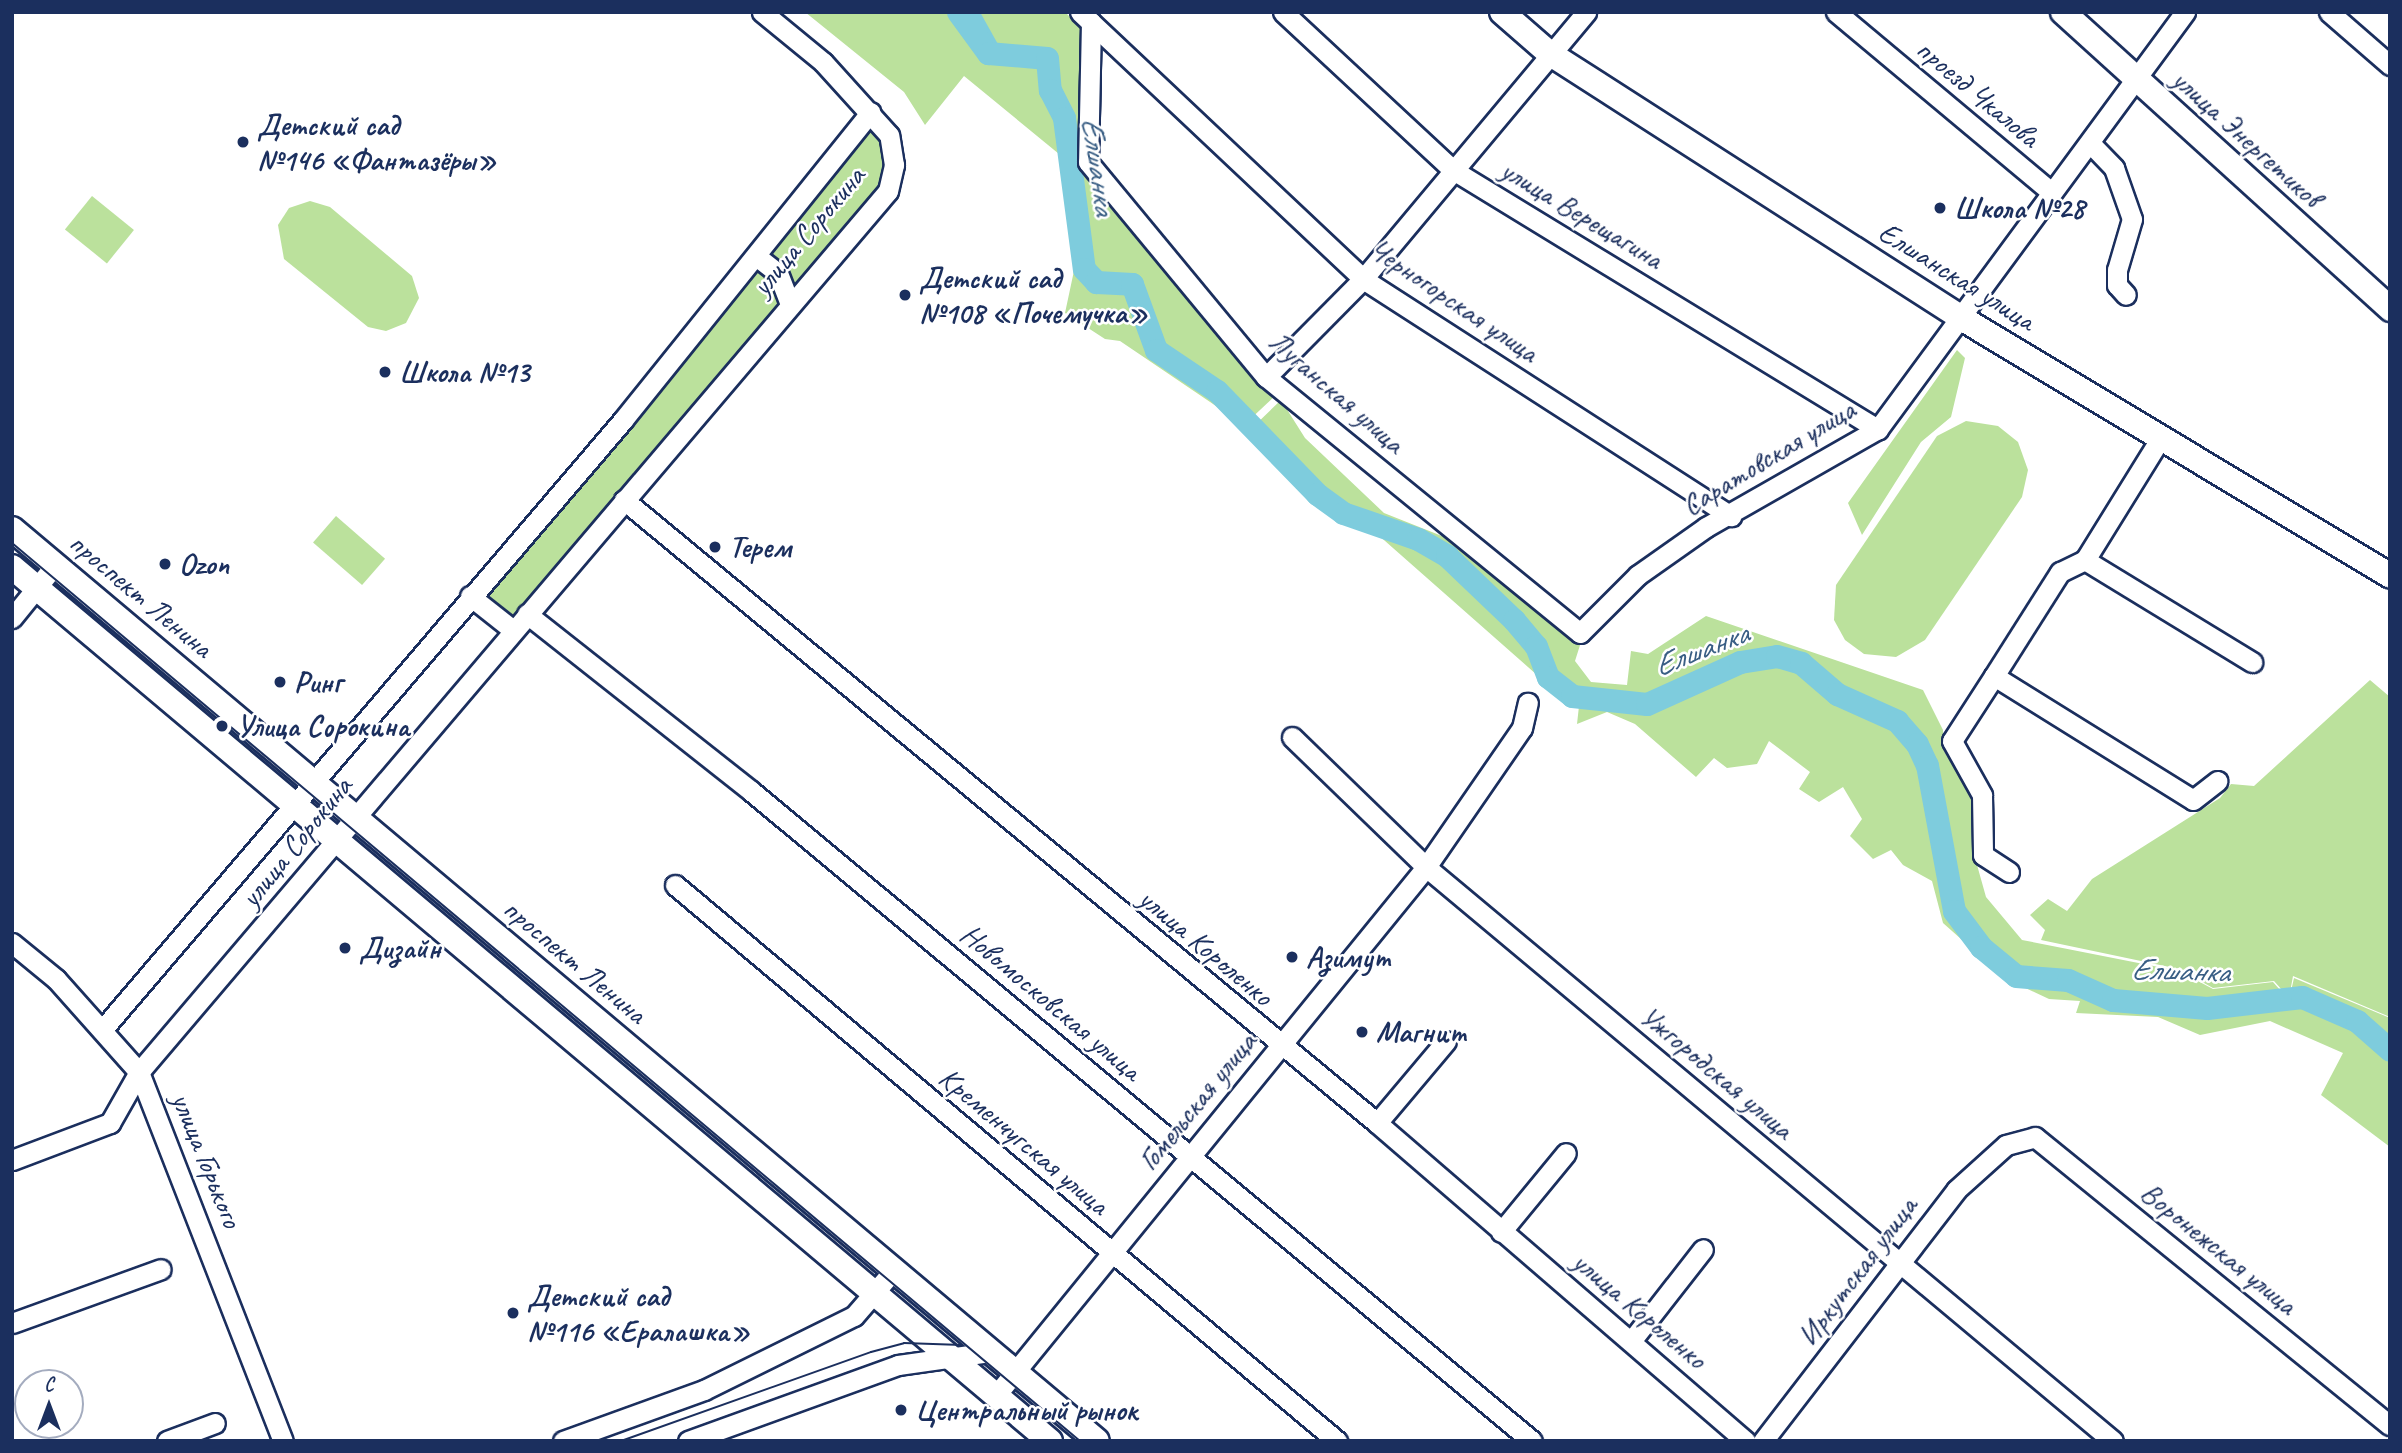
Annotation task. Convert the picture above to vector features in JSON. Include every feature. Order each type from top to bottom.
[{"type":"main road","name":"Елшанская улица","points":[[1503,12],[1549,52],[1963,319],[2390,576]]},
{"type":"main road","name":"улица Энергетиков","points":[[2063,12],[2390,309]]},
{"type":"main road","name":"проспект Ленина","points":[[12,529],[312,778],[575,1003],[1097,1441]]},
{"type":"main road","name":"проспект Ленина","points":[[12,567],[339,837],[1051,1441]]},
{"type":"street","points":[[762,12],[871,112]]},
{"type":"street","name":"улица Верещагина","points":[[1283,12],[1453,170],[1878,429]]},
{"type":"street","points":[[1266,377],[1363,279],[1549,52],[1587,12]]},
{"type":"street","name":"проезд Чкалова","points":[[1836,12],[2051,192]]},
{"type":"street","name":"Саратовская улица","points":[[1580,633],[1638,575],[1878,429],[1963,319],[2051,192],[2185,12]]},
{"type":"street","points":[[2329,12],[2390,65]]},
{"type":"street","name":"Луганская улица","points":[[1085,17],[1088,162],[1266,377],[1580,633]]},
{"type":"street","name":"Черногорская улица","points":[[1085,17],[1363,279],[1731,516]]},
{"type":"street","name":"улица Сорокина","points":[[12,1160],[110,1123],[139,1072],[624,500],[789,301],[888,191],[894,165],[889,135],[871,112],[756,256],[470,596],[312,778],[102,1030]]},
{"type":"street","points":[[2090,143],[2114,168],[2132,219],[2117,270],[2117,285],[2126,295]]},
{"type":"street","points":[[756,256],[778,273],[789,301]]},
{"type":"street","points":[[2009,873],[1983,855],[1982,795],[1952,741],[2060,572],[2085,560],[2160,439]]},
{"type":"street","name":"улица Короленко","points":[[624,500],[1279,1048],[1377,1123],[1746,1441]]},
{"type":"street","points":[[2085,560],[2252,662]]},
{"type":"street","points":[[12,618],[55,565]]},
{"type":"street","points":[[470,596],[513,630]]},
{"type":"street","name":"Новомосковская улица","points":[[527,614],[751,791],[1532,1441]]},
{"type":"street","points":[[133,667],[152,646]]},
{"type":"street","points":[[1994,676],[2193,800],[2217,781]]},
{"type":"street","name":"Гомельская улица","points":[[997,1394],[1426,867],[1522,728],[1528,703]]},
{"type":"street","name":"Ужгородская улица","points":[[1292,737],[1426,867],[2113,1441]]},
{"type":"street","name":"Кременчугская улица","points":[[675,885],[1336,1441]]},
{"type":"street","name":"улица Горького","points":[[12,943],[102,1030],[139,1072],[283,1441]]},
{"type":"street","points":[[558,1023],[575,1003]]},
{"type":"street","points":[[1377,1123],[1446,1041]]},
{"type":"street","name":"Воронежская улица","points":[[2006,1145],[2035,1137],[2390,1424]]},
{"type":"street","name":"Иркутская улица","points":[[1763,1441],[1956,1190],[2006,1145]]},
{"type":"street","points":[[1501,1232],[1566,1153]]},
{"type":"street","points":[[1632,1340],[1703,1249]]},
{"type":"street","points":[[12,1322],[161,1269]]},
{"type":"street","points":[[563,1441],[704,1390],[854,1316],[893,1271]]},
{"type":"street","points":[[688,1441],[898,1365],[947,1355],[991,1352]]},
{"type":"street","points":[[167,1441],[215,1423]]},
{"type":"green space","points":[[805,12],[1065,12],[1082,29],[1082,171],[1277,394],[1244,425],[1120,341],[1105,339],[1065,313],[1075,266],[1070,163],[964,76],[925,125],[904,92]]},
{"type":"green space","points":[[871,112],[889,135],[888,191],[513,630],[470,596]]},
{"type":"green space","points":[[92,196],[134,230],[107,263],[65,229]]},
{"type":"green space","points":[[310,201],[330,207],[412,276],[419,298],[406,323],[386,331],[368,327],[284,259],[278,225],[289,208]]},
{"type":"green space","points":[[1957,350],[1965,358],[1951,417],[1921,442],[1862,535],[1848,503]]},
{"type":"green space","points":[[1281,400],[1305,438],[1384,513],[1452,540],[1581,642],[1575,661],[1591,682],[1627,685],[1631,651],[1648,654],[1706,616],[1923,690],[1943,730],[1944,751],[1971,793],[1972,847],[1986,897],[2022,940],[2179,971],[2213,989],[2273,982],[2289,1000],[2294,978],[2390,1018],[2390,1147],[2321,1095],[2343,1053],[2270,1021],[2200,1035],[2158,1017],[2076,1013],[2080,1001],[2049,999],[2006,979],[1943,923],[1932,881],[1903,865],[1891,850],[1873,859],[1850,836],[1862,819],[1843,787],[1819,802],[1799,789],[1810,772],[1769,741],[1757,764],[1727,768],[1714,758],[1696,777],[1635,724],[1607,712],[1577,724],[1580,697],[1568,688],[1554,690],[1351,511],[1273,462],[1253,440],[1258,435],[1252,428]]},
{"type":"green space","points":[[1966,421],[1998,426],[2018,442],[2028,470],[2022,497],[1925,640],[1896,657],[1864,654],[1845,640],[1834,620],[1836,585],[1937,436]]},
{"type":"green space","points":[[336,516],[385,559],[362,585],[313,542]]},
{"type":"green space","points":[[2370,680],[2390,697],[2390,1017],[2293,976],[2289,998],[2274,981],[2213,988],[2179,969],[2041,940],[2045,930],[2030,915],[2048,899],[2067,911],[2092,879],[2220,798],[2231,784],[2254,786]]},
{"type":"water","points":[[956,12],[980,12],[1004,55],[988,53]]},
{"type":"waterway","name":"Елшанка","points":[[958,12],[988,53],[1047,58],[1050,90],[1064,118],[1084,269],[1096,282],[1132,284],[1156,350],[1217,391],[1317,494],[1343,513],[1418,539],[1447,556],[1514,620],[1536,646],[1548,677],[1572,696],[1647,704],[1740,662],[1777,656],[1801,663],[1837,694],[1897,721],[1917,744],[1927,765],[1954,911],[1981,947],[2016,976],[2068,980],[2113,1000],[2207,1008],[2302,997],[2357,1021],[2390,1050]]},
{"type":"tram line","points":[[12,543],[1080,1441]]},
{"type":"tram line","points":[[621,1441],[871,1352],[904,1343],[962,1345]]},
{"type":"place","name":"Детский сад №146 «Фантазёры»","points":[[243,142]]},
{"type":"place","name":"Школа №28","points":[[1940,208]]},
{"type":"place","name":"Детский сад №108 «Почемучка»","points":[[905,295]]},
{"type":"place","name":"Школа №13","points":[[385,372]]},
{"type":"place","name":"Терем","points":[[715,547]]},
{"type":"place","name":"Ozon","points":[[165,564]]},
{"type":"place","name":"Ринг","points":[[280,682]]},
{"type":"place","name":"Улица Сорокина","points":[[222,726]]},
{"type":"place","name":"Дизайн","points":[[345,948]]},
{"type":"place","name":"Азимут","points":[[1292,957]]},
{"type":"place","name":"Магнит","points":[[1362,1032]]},
{"type":"place","name":"Детский сад №116 «Ералашка»","points":[[513,1313]]},
{"type":"place","name":"Центральный рынок","points":[[901,1410]]}]
